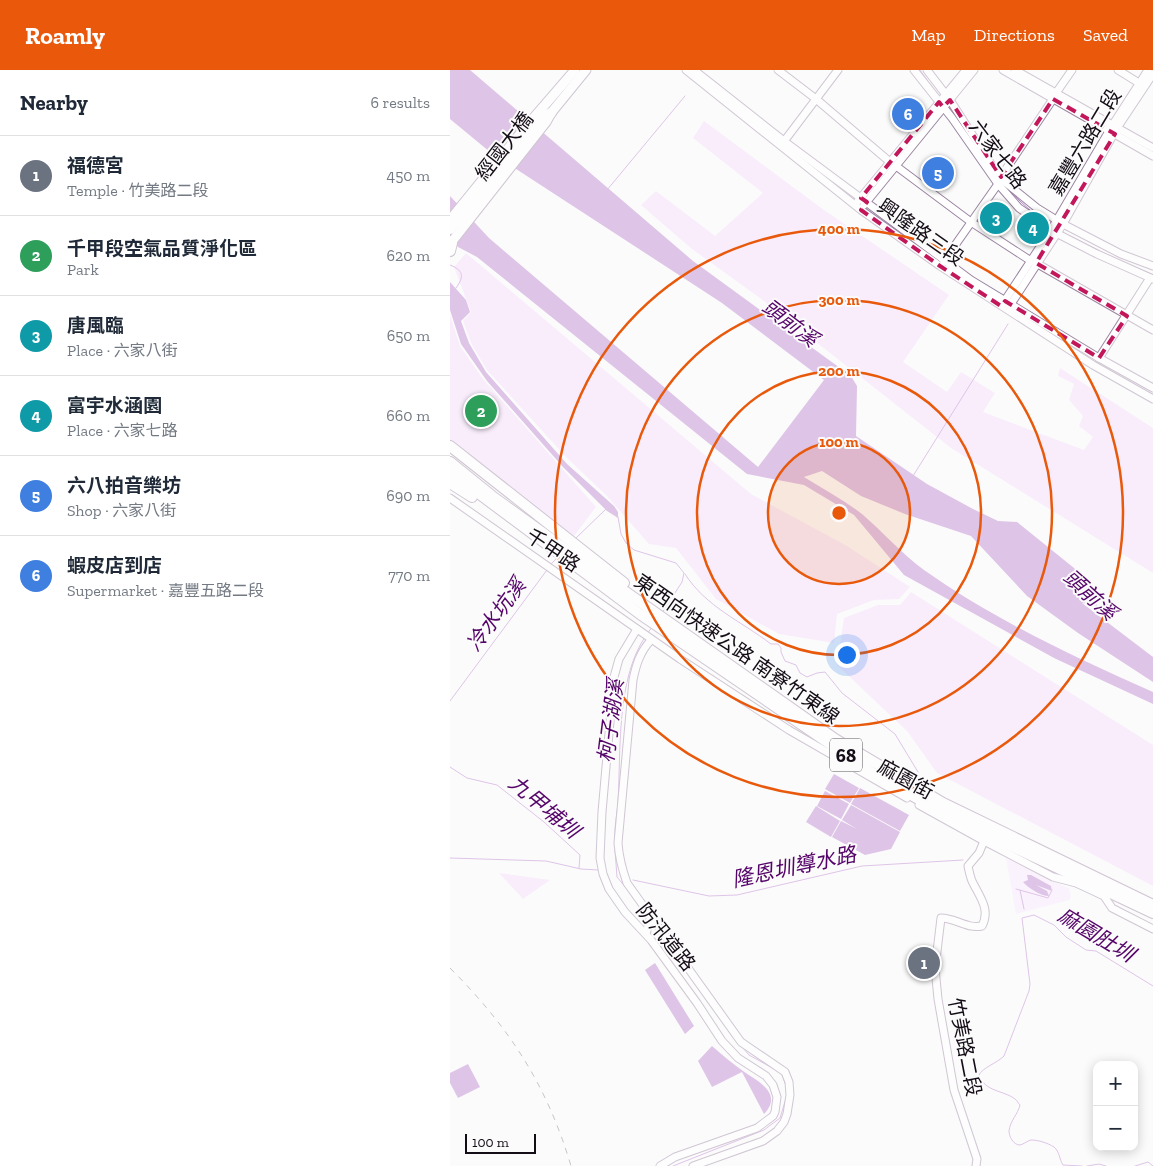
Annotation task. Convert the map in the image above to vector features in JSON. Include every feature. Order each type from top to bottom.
[{"type":"highway","points":[[450,228],[540,120],[551,113]]},
{"type":"highway","points":[[450,445],[695,641]]},
{"type":"highway","name":"東西向快速公路 南寮竹東線","points":[[450,462],[490,498],[576,567],[640,614],[874,774],[920,800],[1009,845],[1140,902],[1153,905]]},
{"type":"highway","name":"東西向快速公路 南寮竹東線","points":[[450,472],[835,739],[943,803],[1140,902],[1153,913]]},
{"type":"highway","points":[[450,483],[540,546],[576,567]]},
{"type":"main road","name":"經國大橋","points":[[450,220],[575,70]]},
{"type":"main road","name":"經國大橋","points":[[451,246],[551,113],[586,70]]},
{"type":"street","name":"興隆路三段","points":[[686,70],[782,144],[864,200],[1006,306],[1093,365],[1153,399]]},
{"type":"street","name":"興隆路三段","points":[[694,70],[858,207],[940,266],[1006,306],[1153,388]]},
{"type":"street","points":[[778,70],[893,164],[971,222],[1033,262],[1153,330]]},
{"type":"street","points":[[782,144],[838,70]]},
{"type":"street","name":"六家七路","points":[[914,70],[1019,208],[1053,231],[1097,254],[1152,278]]},
{"type":"street","name":"六家七路","points":[[927,70],[947,97],[999,181],[1060,222],[1121,254],[1153,266]]},
{"type":"street","points":[[858,207],[941,105],[966,70]]},
{"type":"street","points":[[947,97],[974,70]]},
{"type":"street","points":[[1003,70],[1055,96],[1114,130],[1153,156]]},
{"type":"street","points":[[1016,70],[1055,96]]},
{"type":"street","points":[[944,261],[1072,70]]},
{"type":"street","points":[[1118,70],[1139,83]]},
{"type":"street","name":"嘉豐六路二段","points":[[1006,306],[1060,222],[1148,70]]},
{"type":"street","name":"嘉豐六路二段","points":[[1114,130],[1153,74]]},
{"type":"street","points":[[1114,130],[1153,148]]},
{"type":"street","points":[[1098,358],[1152,278]]},
{"type":"street","name":"千甲路","points":[[450,498],[651,640]]},
{"type":"street","name":"防汛道路","points":[[636,629],[619,659],[614,677],[602,812],[600,858],[603,874],[609,889],[625,912],[646,934],[697,1003],[727,1048],[738,1058],[766,1076],[776,1090],[776,1105],[773,1116],[757,1128],[675,1156],[660,1166]]},
{"type":"street","points":[[651,640],[644,647],[637,662],[631,698],[618,843],[619,860],[625,879],[640,903],[651,915],[741,1042],[785,1072],[790,1095],[787,1114],[777,1131],[763,1141],[693,1166]]},
{"type":"street","name":"麻園街","points":[[651,640],[789,730],[875,781],[1053,877],[1076,883],[1104,896],[1112,908],[1153,928]]},
{"type":"street","name":"竹美路二段","points":[[976,1166],[977,1159],[954,1090],[938,999],[935,968],[941,918],[950,918],[967,926],[975,927],[982,926],[985,920],[986,913],[983,902],[973,884],[968,866],[979,853],[984,841]]},
{"type":"street","points":[[646,934],[651,915]]},
{"type":"street","points":[[725,1140],[730,1153]]},
{"type":"highlighted area","points":[[1053,99],[1115,134],[1036,263],[1127,316],[1099,358],[1005,301],[1001,306],[940,266],[861,210],[867,202],[861,198],[939,102],[943,107],[950,100],[1001,177]]},
{"type":"shaded area","points":[[704,121],[824,210],[949,295],[903,362],[947,392],[961,372],[995,393],[983,412],[1084,450],[1093,437],[1079,426],[1083,416],[1069,400],[1074,384],[1058,376],[1060,368],[1153,428],[1153,573],[951,448],[760,298],[692,249],[641,205],[656,191],[715,236],[763,193],[693,138]]},
{"type":"shaded area","points":[[466,253],[751,494],[847,546],[910,587],[899,599],[874,600],[837,614],[834,643],[779,634],[716,599],[676,548],[649,544],[606,495],[566,457],[487,370],[472,345],[463,321],[471,312],[454,267]]},
{"type":"shaded area","points":[[450,315],[460,346],[483,379],[596,507],[574,536],[450,443]]},
{"type":"shaded area","points":[[911,592],[1153,745],[1153,886],[937,773],[907,731],[837,665],[844,618],[878,605],[900,605]]},
{"type":"shaded area","points":[[1006,858],[1070,889],[1071,897],[1069,900],[1016,914]]},
{"type":"shaded area","points":[[499,873],[550,880],[523,899]]},
{"type":"water","name":"頭前溪","points":[[450,70],[470,70],[693,261],[851,376],[857,386],[856,436],[927,484],[973,509],[998,521],[1017,522],[1074,568],[1095,589],[1097,606],[1082,603],[1153,657],[1153,682],[1078,633],[1027,596],[971,536],[905,514],[861,496],[822,471],[804,477],[862,514],[916,564],[951,588],[1036,637],[1153,692],[1153,704],[1054,658],[904,575],[854,515],[804,485],[747,474],[477,257],[458,247],[450,239],[450,196],[489,238],[758,467],[824,380],[722,303],[490,152],[450,119]]},
{"type":"water","points":[[450,282],[466,300],[470,312],[461,321],[469,343],[486,372],[567,464],[614,506],[618,512],[618,518],[607,511],[563,467],[487,381],[461,344],[450,310]]},
{"type":"water","points":[[834,774],[859,788],[850,803],[825,789]]},
{"type":"water","points":[[860,788],[909,815],[900,831],[851,804]]},
{"type":"water","points":[[825,791],[849,804],[841,819],[817,806]]},
{"type":"water","points":[[851,805],[900,832],[891,849],[865,855],[832,837],[841,821],[857,829],[842,820]]},
{"type":"water","points":[[816,806],[840,821],[831,837],[806,822]]},
{"type":"water","points":[[1027,875],[1031,875],[1051,886],[1052,891],[1036,885],[1047,891],[1049,896],[1031,889],[1025,884],[1023,882],[1028,880]]},
{"type":"water","points":[[655,963],[694,1026],[685,1034],[645,970]]},
{"type":"water","points":[[712,1046],[766,1088],[771,1100],[764,1114],[742,1072],[712,1087],[698,1061]]},
{"type":"water","points":[[468,1064],[480,1087],[458,1098],[450,1083],[450,1073]]},
{"type":"waterway","points":[[920,70],[927,80]]},
{"type":"waterway","points":[[607,190],[685,96]]},
{"type":"waterway","points":[[1005,187],[1033,213]]},
{"type":"waterway","points":[[1070,236],[1122,262]]},
{"type":"waterway","name":"柯子湖溪","points":[[450,265],[458,269],[461,274],[461,280],[456,288]]},
{"type":"waterway","points":[[1144,271],[1153,275]]},
{"type":"waterway","points":[[913,476],[1008,324]]},
{"type":"waterway","name":"冷水坑溪","points":[[575,539],[606,509]]},
{"type":"waterway","name":"柯子湖溪","points":[[618,517],[621,534],[626,543],[634,550],[676,563],[684,573],[682,582],[662,613]]},
{"type":"waterway","name":"冷水坑溪","points":[[551,564],[557,558]]},
{"type":"waterway","name":"冷水坑溪","points":[[450,701],[547,570]]},
{"type":"waterway","points":[[685,574],[693,586],[714,605],[771,644],[778,644],[785,661],[796,665],[800,673],[807,677],[825,672],[842,693],[895,734],[918,772]]},
{"type":"waterway","name":"柯子湖溪","points":[[647,634],[652,627]]},
{"type":"waterway","name":"柯子湖溪","points":[[615,841],[620,739],[625,695],[629,674],[636,654],[645,637]]},
{"type":"waterway","name":"九甲埔圳","points":[[450,767],[467,778],[497,785],[544,822],[580,855],[579,868]]},
{"type":"waterway","name":"柯子湖溪","points":[[615,850],[617,877],[632,895]]},
{"type":"waterway","name":"隆恩圳導水路","points":[[450,858],[546,861],[581,869],[598,870]]},
{"type":"waterway","name":"隆恩圳導水路","points":[[633,880],[709,896],[737,895],[862,866],[963,860]]},
{"type":"waterway","points":[[1016,889],[1048,898],[1052,890]]},
{"type":"waterway","points":[[1020,890],[1024,909]]},
{"type":"waterway","name":"麻園肚圳","points":[[1082,1166],[1063,1165],[1056,1149],[1046,1143],[1031,1140],[1018,1145],[1013,1142],[1009,1131],[1020,1105],[1016,1099],[985,1085],[979,1075],[983,1070],[1004,1056],[1029,991],[1030,984],[1022,918],[1034,915],[1054,925],[1066,937],[1086,950],[1096,951],[1153,986]]},
{"type":"waterway","name":"柯子湖溪","points":[[743,1048],[749,1055],[776,1070]]},
{"type":"waterway","name":"柯子湖溪","points":[[782,1074],[786,1086]]},
{"type":"waterway","name":"柯子湖溪","points":[[673,1166],[764,1130],[780,1118],[787,1095]]},
{"type":"waterway","points":[[1135,1166],[1148,1162],[1153,1166]]},
{"type":"waterway","points":[[1087,1166],[1099,1164],[1106,1166]]},
{"type":"railway","points":[[450,968],[490,1012],[524,1059],[550,1109],[571,1166]]},
{"type":"place","name":"蝦皮店到店","points":[[908,114]]},
{"type":"place","name":"六八拍音樂坊","points":[[938,173]]},
{"type":"place","name":"唐風臨","points":[[996,218]]},
{"type":"place","name":"富宇水涵園","points":[[1033,228]]},
{"type":"place","name":"千甲段空氣品質淨化區","points":[[481,411]]},
{"type":"place","name":"福德宮","points":[[924,963]]}]
